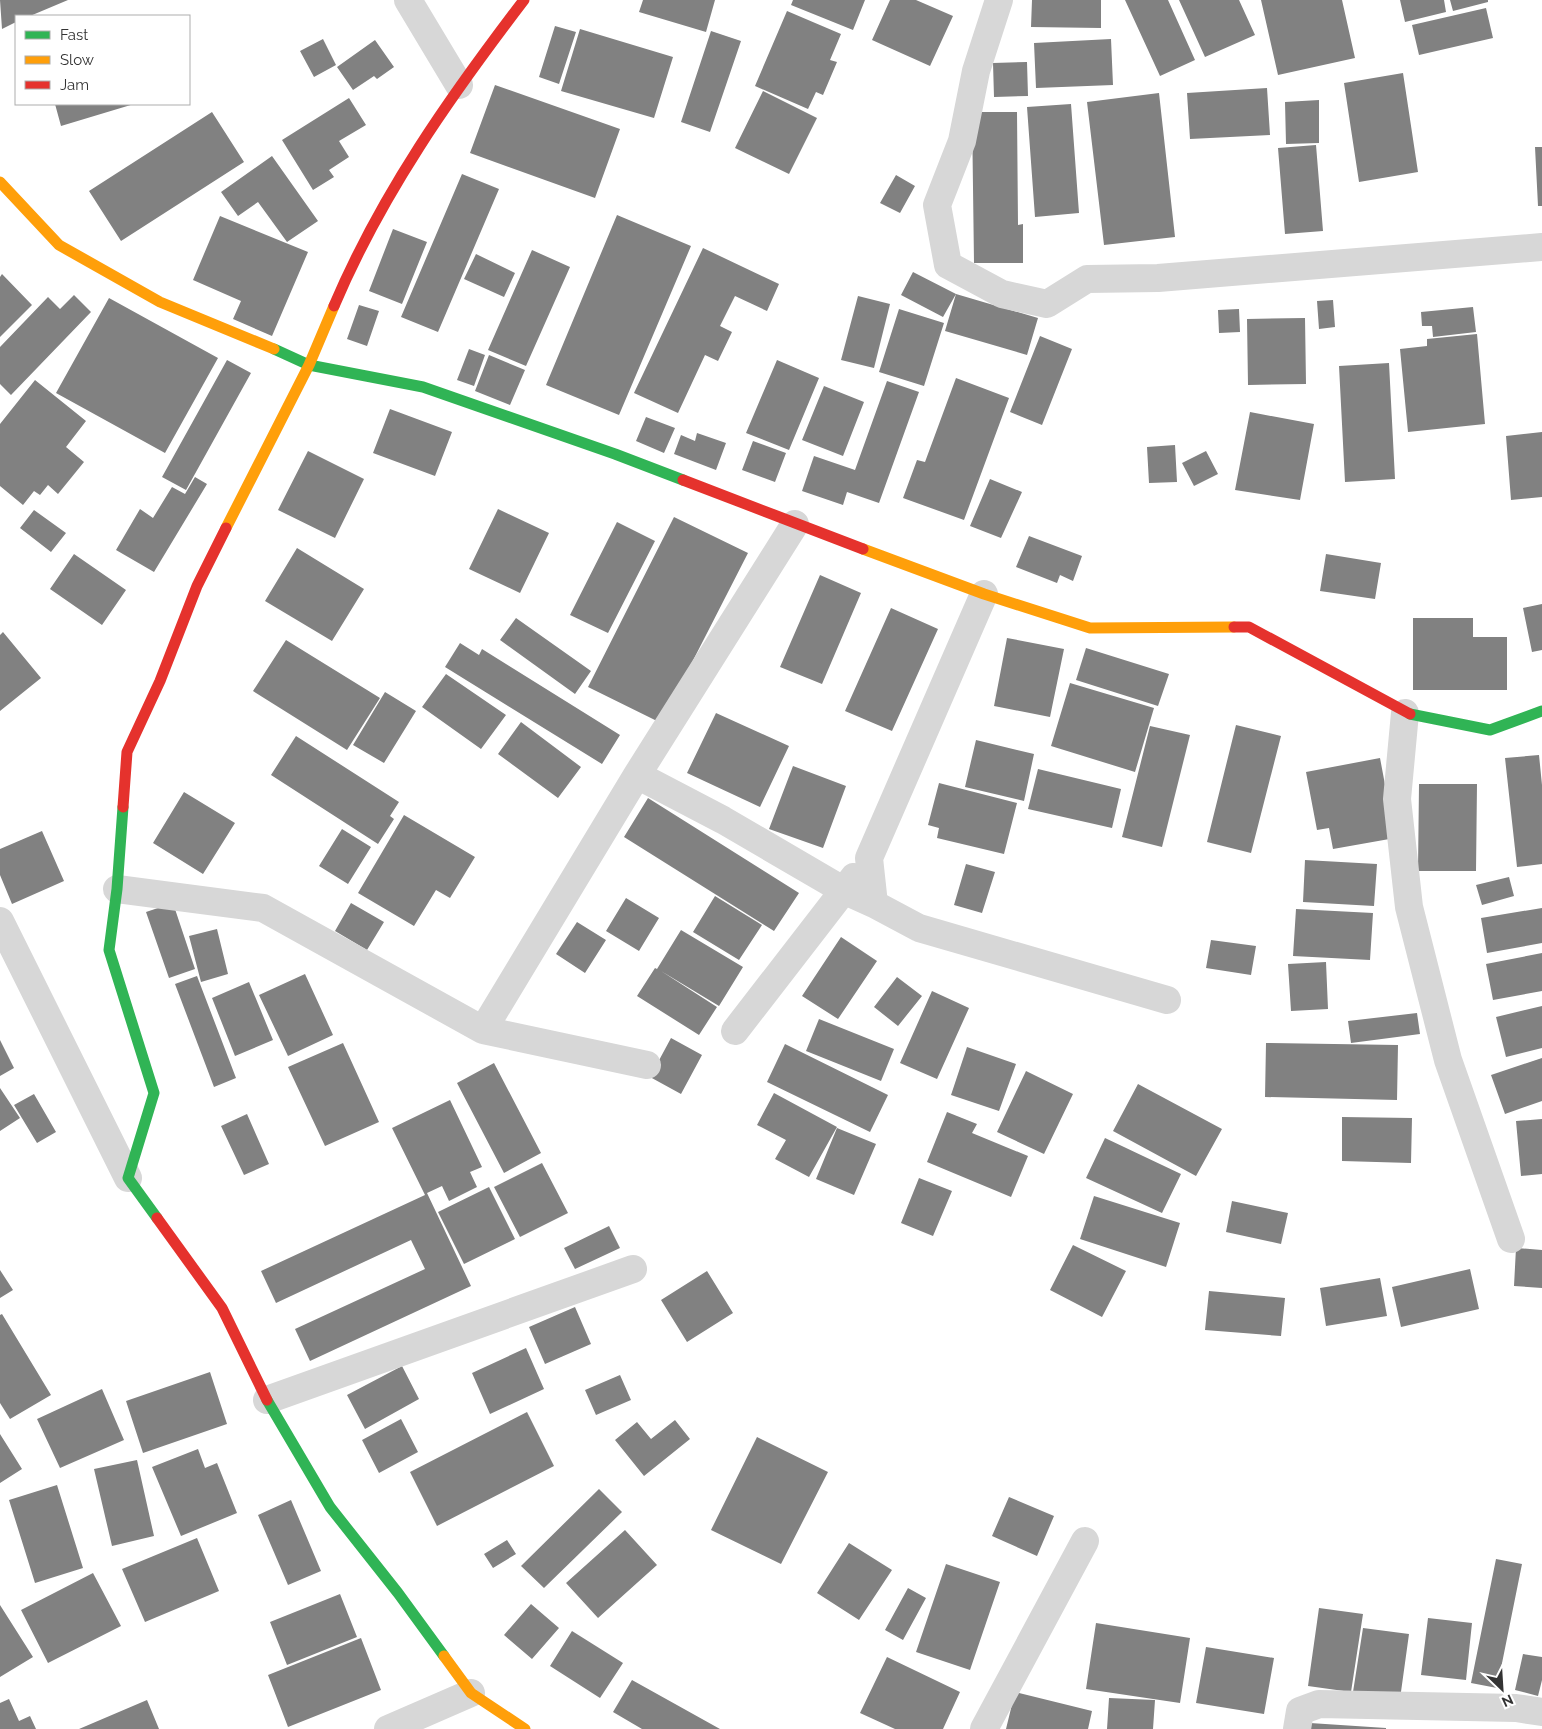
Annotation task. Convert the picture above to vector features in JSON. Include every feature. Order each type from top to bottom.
[{"type":"street","points":[[408,0],[459,85]]},
{"type":"street","points":[[128,1178],[154,1093],[109,950],[117,890],[128,752],[160,681],[197,586],[309,365],[349,271],[414,152],[459,85],[524,0]]},
{"type":"street","points":[[999,0],[976,71],[962,141],[937,204],[948,265],[1002,294],[1047,304],[1087,279],[1158,278],[1542,247]]},
{"type":"street","points":[[0,182],[60,245],[160,302],[246,336],[309,365],[423,387],[615,454],[795,524],[984,594],[1090,628],[1249,626],[1405,713],[1490,730],[1542,710]]},
{"type":"street","points":[[483,1030],[637,775],[795,524]]},
{"type":"street","points":[[735,1031],[869,858],[984,594]]},
{"type":"street","points":[[1405,713],[1397,799],[1409,908],[1448,1060],[1511,1240]]},
{"type":"street","points":[[637,775],[724,820],[843,890],[919,928],[1168,1000]]},
{"type":"street","points":[[869,858],[874,904]]},
{"type":"street","points":[[117,890],[262,908],[483,1030],[647,1065]]},
{"type":"street","points":[[0,922],[128,1178],[222,1308],[267,1400],[330,1507],[398,1593],[471,1693],[525,1729]]},
{"type":"street","points":[[267,1400],[633,1269]]},
{"type":"street","points":[[984,1729],[1086,1541]]},
{"type":"street","points":[[388,1729],[471,1693]]},
{"type":"street","points":[[1297,1729],[1300,1711],[1319,1704],[1516,1708],[1542,1712]]},
{"type":"building","points":[[0,0],[68,0],[32,15],[15,15],[15,22],[2,29]]},
{"type":"building","points":[[643,0],[715,0],[706,32],[639,12]]},
{"type":"building","points":[[793,0],[865,0],[853,30],[791,5]]},
{"type":"building","points":[[890,0],[916,0],[953,16],[930,66],[872,40]]},
{"type":"building","points":[[1032,0],[1101,0],[1101,28],[1031,27]]},
{"type":"building","points":[[1125,0],[1168,0],[1195,60],[1160,76]]},
{"type":"building","points":[[1179,0],[1239,0],[1255,35],[1205,57]]},
{"type":"building","points":[[1261,0],[1342,0],[1355,58],[1278,75]]},
{"type":"building","points":[[1400,0],[1444,0],[1446,12],[1405,22]]},
{"type":"building","points":[[1450,0],[1488,0],[1488,2],[1453,11]]},
{"type":"building","points":[[1486,8],[1493,38],[1419,55],[1412,25]]},
{"type":"building","points":[[787,11],[841,34],[830,60],[837,62],[823,95],[816,92],[808,109],[755,86]]},
{"type":"building","points":[[555,26],[576,32],[559,84],[539,77]]},
{"type":"building","points":[[580,29],[673,57],[654,118],[561,91]]},
{"type":"building","points":[[711,31],[741,41],[710,132],[681,122]]},
{"type":"building","points":[[323,39],[336,65],[314,77],[300,51]]},
{"type":"building","points":[[1111,39],[1113,85],[1036,88],[1034,43]]},
{"type":"building","points":[[375,40],[394,67],[377,79],[374,76],[353,90],[337,67]]},
{"type":"building","points":[[1027,62],[1028,96],[994,97],[993,63]]},
{"type":"building","points":[[1403,73],[1418,172],[1359,182],[1344,83]]},
{"type":"building","points":[[495,85],[620,129],[595,198],[470,153]]},
{"type":"building","points":[[1267,88],[1270,135],[1190,139],[1187,93]]},
{"type":"building","points":[[763,91],[817,118],[789,174],[735,148]]},
{"type":"building","points":[[1159,93],[1175,237],[1104,245],[1087,102]]},
{"type":"building","points":[[349,98],[366,125],[339,141],[349,157],[329,170],[334,177],[313,190],[282,140]]},
{"type":"building","points":[[1319,100],[1319,143],[1286,144],[1285,102]]},
{"type":"building","points":[[1071,104],[1079,213],[1035,217],[1027,107]]},
{"type":"building","points":[[55,105],[131,105],[61,126]]},
{"type":"building","points":[[212,112],[244,162],[121,241],[89,191]]},
{"type":"building","points":[[972,112],[1017,112],[1018,225],[1023,224],[1023,263],[974,263]]},
{"type":"building","points":[[1316,145],[1323,231],[1285,234],[1278,148]]},
{"type":"building","points":[[1535,147],[1542,147],[1542,206],[1538,206]]},
{"type":"building","points":[[272,156],[318,221],[287,242],[258,202],[238,216],[221,192]]},
{"type":"building","points":[[462,174],[499,189],[438,332],[401,317]]},
{"type":"building","points":[[896,175],[915,186],[900,213],[880,203]]},
{"type":"building","points":[[617,215],[691,246],[619,415],[546,385]]},
{"type":"building","points":[[220,216],[308,252],[272,336],[233,319],[241,301],[193,280]]},
{"type":"building","points":[[393,229],[427,242],[402,304],[369,291]]},
{"type":"building","points":[[703,248],[779,284],[767,311],[735,296],[720,326],[732,332],[718,361],[705,355],[678,413],[634,393]]},
{"type":"building","points":[[532,250],[570,267],[526,366],[488,350]]},
{"type":"building","points":[[476,254],[515,273],[504,297],[464,279]]},
{"type":"building","points":[[913,272],[956,294],[943,317],[901,295]]},
{"type":"building","points":[[2,274],[32,305],[0,337],[0,277]]},
{"type":"building","points":[[956,294],[1038,318],[1027,355],[945,331]]},
{"type":"building","points":[[74,295],[91,312],[11,395],[0,384],[0,347],[48,297],[60,309]]},
{"type":"building","points":[[858,296],[890,304],[874,368],[841,360]]},
{"type":"building","points":[[109,298],[218,358],[165,453],[56,393]]},
{"type":"building","points":[[1333,300],[1335,327],[1319,329],[1317,301]]},
{"type":"building","points":[[359,305],[379,311],[367,346],[347,339]]},
{"type":"building","points":[[1473,307],[1476,332],[1433,337],[1432,326],[1422,326],[1421,312]]},
{"type":"building","points":[[899,309],[944,323],[924,386],[879,372]]},
{"type":"building","points":[[1239,309],[1240,332],[1219,333],[1218,310]]},
{"type":"building","points":[[1305,318],[1306,384],[1248,385],[1247,319]]},
{"type":"building","points":[[1477,334],[1485,424],[1408,432],[1400,349],[1427,346],[1427,339]]},
{"type":"building","points":[[1040,336],[1072,349],[1042,425],[1010,412]]},
{"type":"building","points":[[469,349],[485,355],[474,386],[457,380]]},
{"type":"building","points":[[489,355],[525,370],[510,405],[475,391]]},
{"type":"building","points":[[227,360],[251,373],[186,490],[162,477]]},
{"type":"building","points":[[777,360],[819,378],[789,450],[746,433]]},
{"type":"building","points":[[1389,363],[1395,479],[1345,482],[1339,366]]},
{"type":"building","points":[[956,378],[1009,398],[964,520],[903,498],[917,460],[925,462]]},
{"type":"building","points":[[35,380],[86,421],[66,447],[84,462],[58,494],[48,485],[40,495],[34,491],[23,505],[0,486],[0,424]]},
{"type":"building","points":[[887,381],[919,392],[879,503],[847,492],[843,505],[802,491],[814,456],[855,470]]},
{"type":"building","points":[[824,386],[864,402],[843,456],[802,440]]},
{"type":"building","points":[[390,409],[452,432],[435,476],[373,453]]},
{"type":"building","points":[[1250,412],[1314,424],[1300,500],[1235,490]]},
{"type":"building","points":[[646,417],[675,428],[664,453],[636,441]]},
{"type":"building","points":[[1542,432],[1542,497],[1511,500],[1506,436]]},
{"type":"building","points":[[697,433],[726,443],[716,470],[674,454],[681,435],[695,441]]},
{"type":"building","points":[[753,441],[786,453],[775,482],[742,470]]},
{"type":"building","points":[[1175,445],[1177,482],[1149,483],[1147,447]]},
{"type":"building","points":[[308,451],[364,479],[335,538],[278,510]]},
{"type":"building","points":[[1206,451],[1218,474],[1194,486],[1182,463]]},
{"type":"building","points":[[195,477],[207,484],[154,572],[116,550],[140,509],[153,518],[172,487],[185,494]]},
{"type":"building","points":[[990,479],[1022,492],[1001,538],[970,526]]},
{"type":"building","points":[[498,509],[549,533],[520,593],[469,569]]},
{"type":"building","points":[[34,510],[66,533],[51,552],[20,528]]},
{"type":"building","points":[[674,517],[748,553],[661,723],[588,687]]},
{"type":"building","points":[[617,522],[655,541],[608,633],[570,615]]},
{"type":"building","points":[[1029,536],[1082,556],[1073,581],[1060,575],[1057,583],[1016,567]]},
{"type":"building","points":[[297,548],[364,589],[332,641],[265,601]]},
{"type":"building","points":[[74,554],[126,590],[102,625],[50,589]]},
{"type":"building","points":[[1326,554],[1381,563],[1375,599],[1320,591]]},
{"type":"building","points":[[820,575],[861,593],[822,684],[780,667]]},
{"type":"building","points":[[1542,604],[1542,650],[1532,652],[1523,608]]},
{"type":"building","points":[[891,608],[938,629],[892,731],[845,711]]},
{"type":"building","points":[[516,618],[591,671],[575,694],[500,640]]},
{"type":"building","points":[[1413,618],[1473,618],[1473,637],[1507,637],[1507,690],[1413,690]]},
{"type":"building","points":[[3,632],[41,678],[0,711],[0,635]]},
{"type":"building","points":[[1007,638],[1064,649],[1050,717],[994,706]]},
{"type":"building","points":[[286,640],[380,698],[347,750],[253,691]]},
{"type":"building","points":[[460,643],[479,655],[482,649],[620,735],[602,764],[445,667]]},
{"type":"building","points":[[1086,648],[1169,674],[1158,706],[1076,680]]},
{"type":"building","points":[[446,674],[506,715],[481,749],[422,707]]},
{"type":"building","points":[[1070,683],[1154,708],[1135,772],[1051,746]]},
{"type":"building","points":[[385,692],[416,711],[384,763],[353,745]]},
{"type":"building","points":[[716,713],[789,746],[760,807],[687,773]]},
{"type":"building","points":[[521,722],[581,767],[558,798],[498,754]]},
{"type":"building","points":[[1236,725],[1281,736],[1251,853],[1207,842]]},
{"type":"building","points":[[1150,726],[1190,735],[1162,847],[1122,837]]},
{"type":"building","points":[[296,736],[399,802],[390,816],[394,819],[378,844],[271,775]]},
{"type":"building","points":[[976,740],[1034,754],[1024,801],[965,787]]},
{"type":"building","points":[[1539,755],[1542,785],[1542,864],[1517,867],[1505,758]]},
{"type":"building","points":[[1380,758],[1395,838],[1333,849],[1329,828],[1317,830],[1306,772]]},
{"type":"building","points":[[793,766],[846,786],[823,848],[769,829]]},
{"type":"building","points":[[1038,769],[1121,789],[1112,828],[1028,809]]},
{"type":"building","points":[[939,783],[1017,803],[1004,854],[937,838],[939,828],[928,825]]},
{"type":"building","points":[[1419,784],[1477,784],[1476,871],[1418,871]]},
{"type":"building","points":[[184,792],[235,823],[203,874],[153,843]]},
{"type":"building","points":[[648,798],[799,893],[774,931],[624,837]]},
{"type":"building","points":[[404,815],[475,857],[450,898],[436,890],[414,926],[358,893]]},
{"type":"building","points":[[342,829],[371,847],[348,884],[319,866]]},
{"type":"building","points":[[42,831],[64,881],[12,904],[0,875],[0,849]]},
{"type":"building","points":[[1305,860],[1377,864],[1374,906],[1303,902]]},
{"type":"building","points":[[966,864],[995,872],[982,913],[954,905]]},
{"type":"building","points":[[1509,877],[1514,896],[1482,905],[1476,885]]},
{"type":"building","points":[[715,896],[762,925],[739,960],[693,932]]},
{"type":"building","points":[[626,898],[659,918],[639,951],[606,931]]},
{"type":"building","points":[[173,903],[195,969],[169,978],[146,912]]},
{"type":"building","points":[[351,903],[384,922],[367,950],[335,931]]},
{"type":"building","points":[[1542,908],[1542,943],[1487,953],[1481,918]]},
{"type":"building","points":[[1296,909],[1373,913],[1370,960],[1293,956]]},
{"type":"building","points":[[577,922],[606,940],[585,973],[556,954]]},
{"type":"building","points":[[217,929],[228,974],[201,982],[189,936]]},
{"type":"building","points":[[681,930],[743,967],[719,1006],[661,971],[717,1007],[699,1035],[637,996],[655,968],[657,969]]},
{"type":"building","points":[[841,937],[877,961],[838,1019],[802,996]]},
{"type":"building","points":[[1211,940],[1256,946],[1251,975],[1206,968]]},
{"type":"building","points":[[1542,953],[1542,991],[1493,1000],[1486,964]]},
{"type":"building","points":[[1326,962],[1328,1009],[1291,1011],[1288,964]]},
{"type":"building","points":[[305,974],[333,1035],[288,1056],[259,995]]},
{"type":"building","points":[[197,976],[236,1078],[214,1087],[175,984]]},
{"type":"building","points":[[897,977],[922,996],[898,1026],[874,1007]]},
{"type":"building","points":[[249,982],[273,1040],[235,1056],[212,998]]},
{"type":"building","points":[[932,991],[969,1008],[937,1079],[900,1063]]},
{"type":"building","points":[[1542,1006],[1542,1048],[1506,1057],[1496,1017]]},
{"type":"building","points":[[1417,1013],[1420,1034],[1351,1043],[1348,1021]]},
{"type":"building","points":[[819,1019],[894,1049],[881,1081],[806,1051]]},
{"type":"building","points":[[671,1038],[702,1055],[681,1094],[650,1077]]},
{"type":"building","points":[[0,1040],[14,1068],[0,1076]]},
{"type":"building","points":[[343,1043],[379,1122],[325,1146],[288,1067]]},
{"type":"building","points":[[1266,1043],[1398,1045],[1397,1100],[1265,1097]]},
{"type":"building","points":[[785,1044],[888,1095],[870,1132],[767,1082]]},
{"type":"building","points":[[967,1047],[1016,1064],[999,1111],[951,1095]]},
{"type":"building","points":[[1542,1058],[1542,1101],[1505,1114],[1491,1075]]},
{"type":"building","points":[[494,1063],[541,1153],[504,1173],[457,1083]]},
{"type":"building","points":[[1026,1071],[1073,1094],[1044,1154],[997,1132]]},
{"type":"building","points":[[1138,1084],[1222,1129],[1196,1176],[1113,1131]]},
{"type":"building","points":[[0,1088],[20,1118],[0,1131]]},
{"type":"building","points":[[774,1093],[837,1127],[809,1177],[775,1159],[786,1140],[757,1125]]},
{"type":"building","points":[[34,1094],[56,1132],[37,1143],[14,1105]]},
{"type":"building","points":[[450,1100],[482,1167],[470,1172],[477,1187],[449,1201],[442,1186],[427,1193],[471,1286],[310,1361],[295,1329],[425,1269],[411,1240],[276,1303],[261,1271],[425,1195],[392,1128]]},
{"type":"building","points":[[947,1112],[977,1124],[972,1133],[1028,1156],[1011,1197],[927,1162]]},
{"type":"building","points":[[247,1114],[269,1164],[244,1175],[221,1126]]},
{"type":"building","points":[[1342,1117],[1412,1118],[1411,1163],[1342,1161]]},
{"type":"building","points":[[1542,1119],[1542,1174],[1521,1176],[1516,1121]]},
{"type":"building","points":[[837,1128],[876,1144],[854,1195],[816,1179]]},
{"type":"building","points":[[1105,1138],[1181,1174],[1162,1213],[1086,1178]]},
{"type":"building","points":[[542,1163],[568,1213],[520,1237],[494,1187]]},
{"type":"building","points":[[919,1178],[952,1191],[933,1236],[901,1223]]},
{"type":"building","points":[[489,1187],[515,1239],[464,1264],[438,1212]]},
{"type":"building","points":[[1094,1196],[1180,1223],[1166,1267],[1080,1239]]},
{"type":"building","points":[[1232,1201],[1288,1213],[1281,1244],[1226,1232]]},
{"type":"building","points":[[609,1226],[620,1248],[575,1269],[564,1248]]},
{"type":"building","points":[[1073,1245],[1126,1271],[1102,1317],[1050,1290]]},
{"type":"building","points":[[1516,1248],[1542,1250],[1542,1288],[1514,1286]]},
{"type":"building","points":[[1470,1269],[1479,1309],[1401,1327],[1392,1287]]},
{"type":"building","points":[[0,1270],[13,1290],[0,1298]]},
{"type":"building","points":[[707,1271],[733,1313],[687,1342],[661,1300]]},
{"type":"building","points":[[1380,1278],[1387,1316],[1326,1326],[1320,1288]]},
{"type":"building","points":[[1209,1291],[1285,1298],[1281,1336],[1205,1330]]},
{"type":"building","points":[[575,1307],[591,1344],[545,1364],[529,1327]]},
{"type":"building","points":[[2,1314],[51,1395],[10,1419],[0,1403],[0,1315]]},
{"type":"building","points":[[526,1348],[544,1389],[490,1414],[472,1373]]},
{"type":"building","points":[[402,1366],[419,1399],[365,1429],[347,1395]]},
{"type":"building","points":[[210,1372],[227,1424],[143,1453],[126,1401]]},
{"type":"building","points":[[620,1375],[631,1400],[596,1415],[585,1390]]},
{"type":"building","points":[[102,1389],[124,1440],[60,1468],[37,1419]]},
{"type":"building","points":[[527,1412],[554,1466],[437,1526],[410,1472]]},
{"type":"building","points":[[401,1419],[418,1452],[379,1473],[362,1440]]},
{"type":"building","points":[[675,1420],[690,1439],[644,1476],[615,1440],[637,1422],[651,1439]]},
{"type":"building","points":[[0,1434],[22,1469],[0,1483]]},
{"type":"building","points":[[757,1437],[828,1472],[781,1564],[711,1530]]},
{"type":"building","points":[[198,1449],[205,1468],[217,1463],[237,1513],[181,1536],[152,1467]]},
{"type":"building","points":[[137,1460],[154,1536],[112,1546],[94,1469]]},
{"type":"building","points":[[57,1485],[83,1568],[35,1583],[9,1500]]},
{"type":"building","points":[[599,1489],[622,1512],[544,1588],[521,1566]]},
{"type":"building","points":[[1009,1497],[1054,1516],[1037,1556],[992,1536]]},
{"type":"building","points":[[291,1500],[321,1571],[288,1585],[258,1515]]},
{"type":"building","points":[[625,1530],[657,1565],[598,1618],[566,1583]]},
{"type":"building","points":[[197,1538],[219,1591],[145,1622],[122,1569]]},
{"type":"building","points":[[507,1540],[516,1554],[493,1568],[484,1554]]},
{"type":"building","points":[[849,1543],[892,1570],[859,1620],[817,1593]]},
{"type":"building","points":[[1496,1559],[1522,1564],[1497,1688],[1471,1683]]},
{"type":"building","points":[[946,1564],[1000,1582],[970,1670],[916,1652]]},
{"type":"building","points":[[93,1573],[121,1626],[48,1663],[21,1610]]},
{"type":"building","points":[[908,1588],[926,1598],[903,1640],[885,1630]]},
{"type":"building","points":[[340,1594],[357,1637],[287,1665],[270,1622]]},
{"type":"building","points":[[531,1604],[559,1628],[532,1659],[504,1635]]},
{"type":"building","points":[[0,1605],[33,1657],[0,1677]]},
{"type":"building","points":[[1319,1608],[1363,1614],[1351,1692],[1308,1686]]},
{"type":"building","points":[[1428,1618],[1472,1623],[1466,1680],[1421,1675]]},
{"type":"building","points":[[1096,1623],[1190,1638],[1180,1703],[1086,1689]]},
{"type":"building","points":[[1363,1628],[1409,1634],[1400,1699],[1353,1692]]},
{"type":"building","points":[[572,1631],[623,1663],[600,1698],[550,1666]]},
{"type":"building","points":[[361,1638],[381,1690],[288,1727],[268,1675]]},
{"type":"building","points":[[1206,1647],[1274,1658],[1264,1714],[1196,1703]]},
{"type":"building","points":[[1523,1654],[1542,1657],[1542,1680],[1538,1696],[1515,1690]]},
{"type":"building","points":[[887,1657],[960,1692],[943,1729],[895,1729],[860,1713]]},
{"type":"building","points":[[632,1680],[720,1729],[642,1729],[613,1712]]},
{"type":"building","points":[[1015,1692],[1092,1711],[1088,1729],[1006,1729]]},
{"type":"building","points":[[1109,1698],[1155,1700],[1153,1729],[1107,1729]]},
{"type":"building","points":[[9,1699],[19,1721],[30,1716],[36,1729],[0,1729],[0,1703]]},
{"type":"building","points":[[147,1700],[159,1729],[79,1729]]},
{"type":"building","points":[[1310,1723],[1386,1728],[1386,1729],[1310,1729]]},
{"type":"traffic: fast","points":[[274,349],[309,365],[423,387],[615,454],[683,480]]},
{"type":"traffic: fast","points":[[1410,714],[1490,730],[1542,711]]},
{"type":"traffic: fast","points":[[123,807],[117,889],[109,950],[154,1093],[128,1178],[157,1218]]},
{"type":"traffic: fast","points":[[267,1400],[330,1507],[398,1593],[444,1656]]},
{"type":"traffic: slow","points":[[0,182],[59,245],[160,302],[274,349]]},
{"type":"traffic: slow","points":[[226,528],[309,365],[334,306]]},
{"type":"traffic: slow","points":[[863,549],[984,594],[1090,628],[1234,627]]},
{"type":"traffic: slow","points":[[444,1656],[471,1693],[525,1729]]},
{"type":"traffic: jam","points":[[334,306],[374,224],[419,147],[470,73],[524,0]]},
{"type":"traffic: jam","points":[[683,480],[863,549]]},
{"type":"traffic: jam","points":[[123,807],[127,752],[160,681],[197,586],[226,528]]},
{"type":"traffic: jam","points":[[1234,627],[1249,627],[1410,714]]},
{"type":"traffic: jam","points":[[157,1218],[222,1308],[267,1400]]}]
